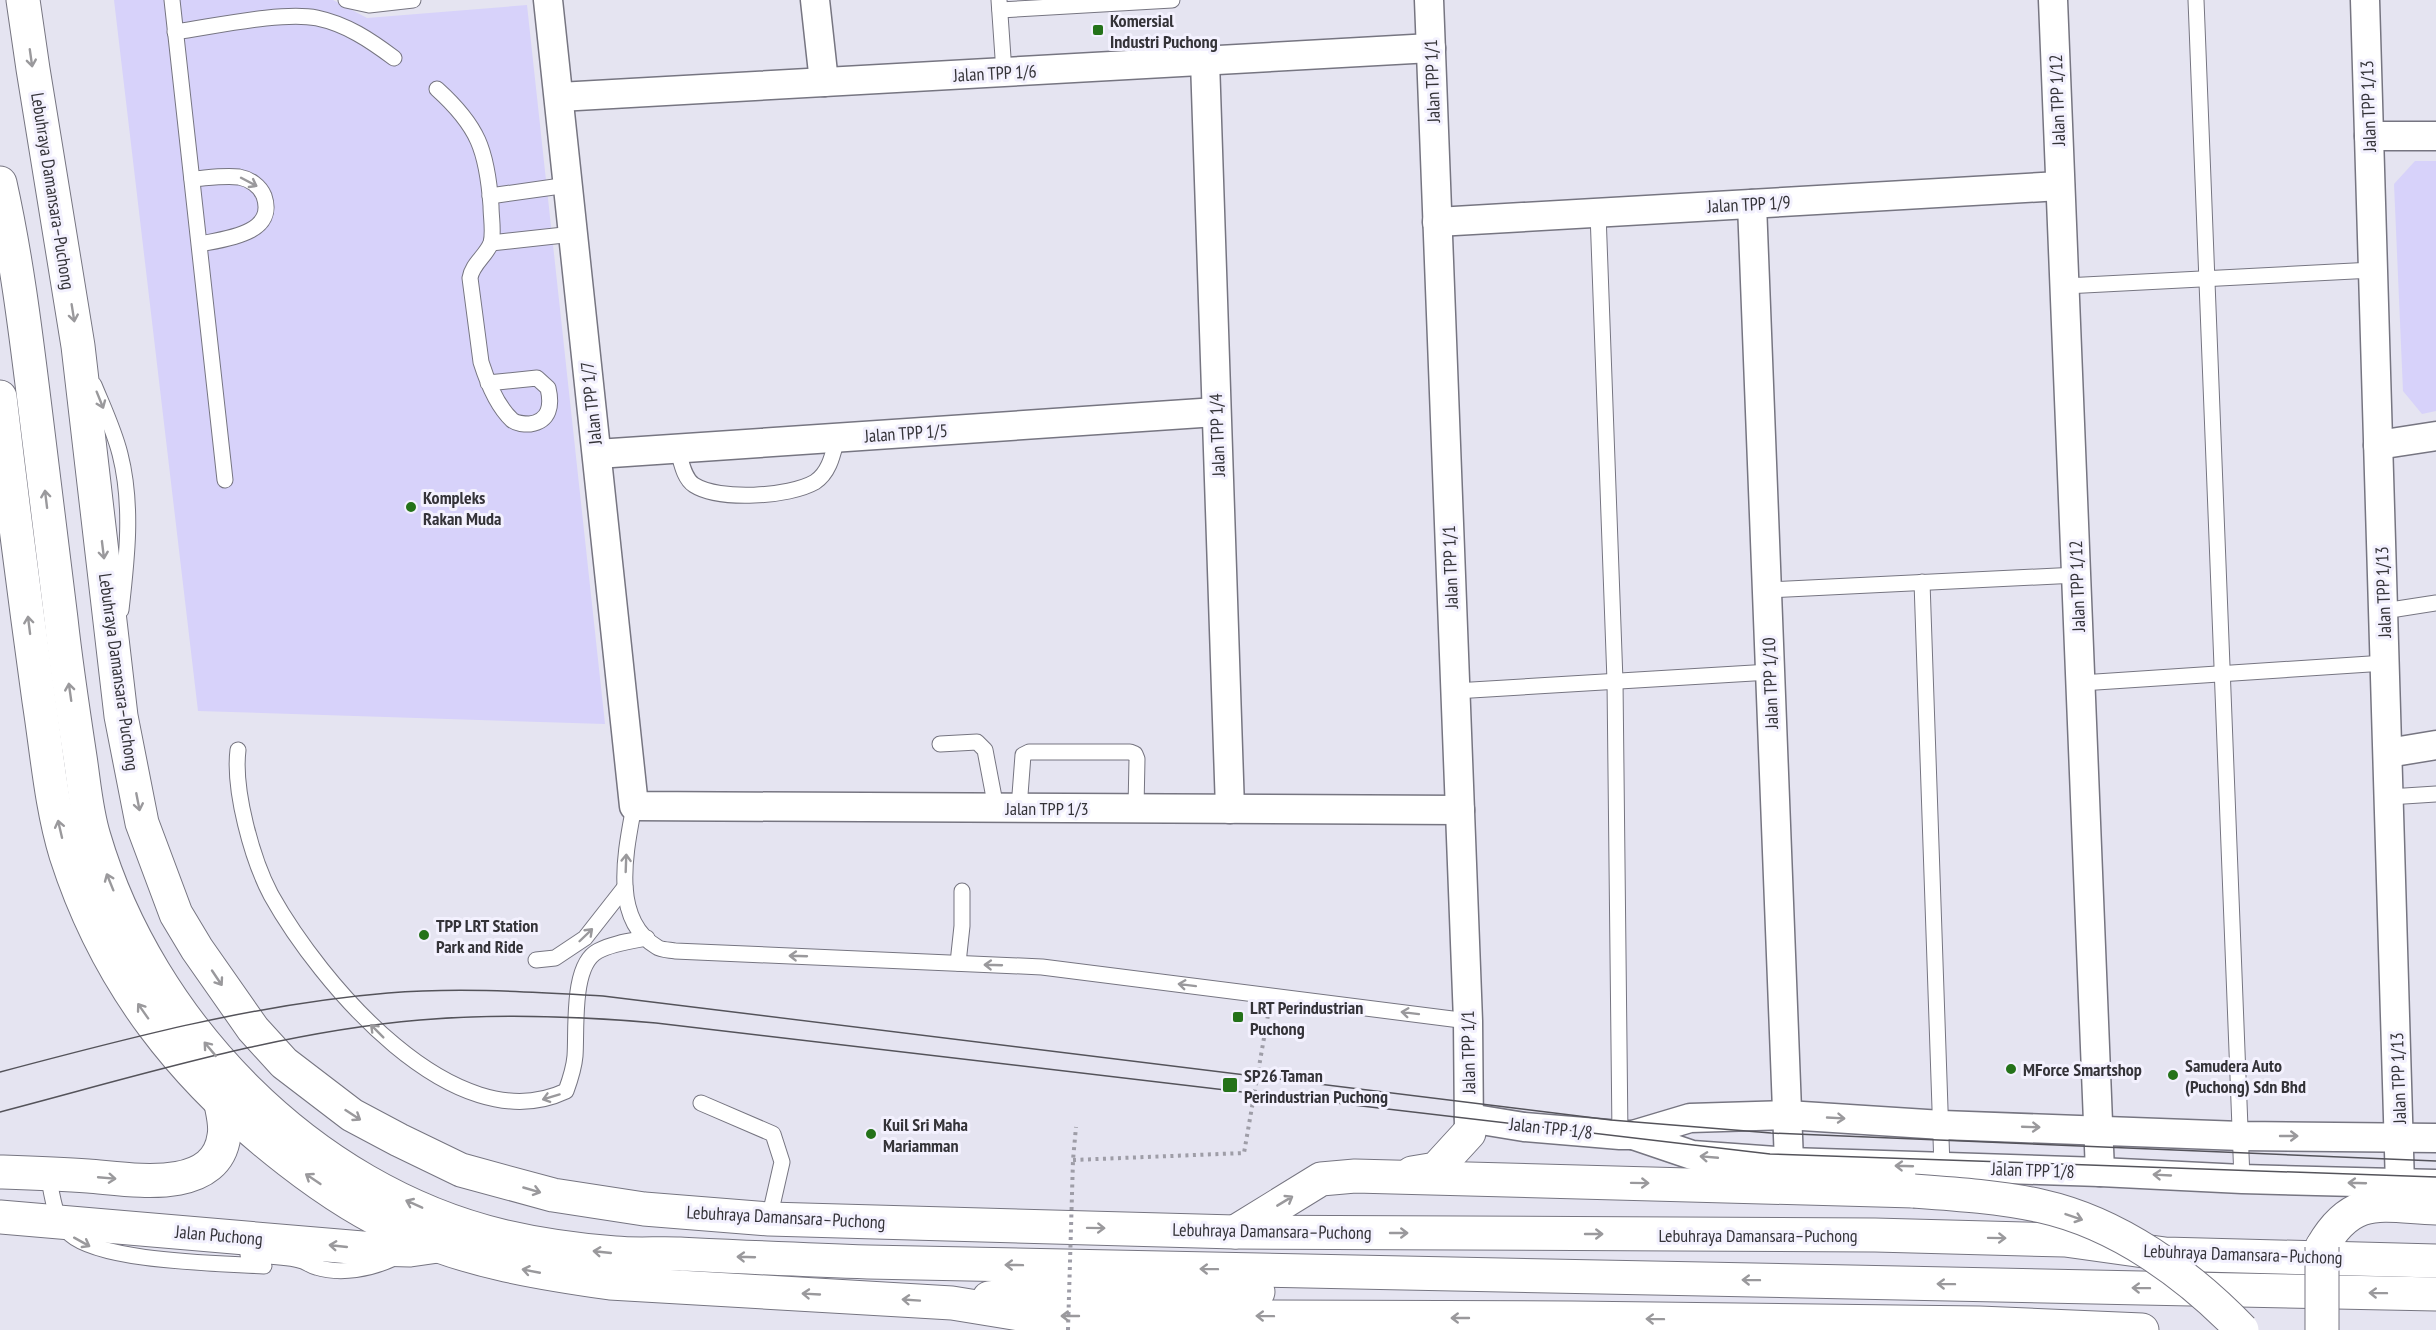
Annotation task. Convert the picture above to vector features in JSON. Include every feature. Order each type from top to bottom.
[{"type":"main road","name":"Lebuhraya Damansara–Puchong","points":[[23,0],[34,81],[78,346],[121,716],[142,823],[176,914],[197,949],[253,1029],[284,1063],[352,1115],[399,1140],[461,1170],[553,1195],[644,1209],[769,1219],[1235,1232],[1863,1235],[2030,1239],[2065,1240],[2165,1254],[2436,1261]]},
{"type":"main road","name":"Lebuhraya Damansara–Puchong","points":[[0,183],[21,299],[66,662],[93,835],[113,889],[154,970],[188,1021],[226,1067],[236,1098],[281,1120],[309,1142],[387,1192],[470,1227],[556,1247],[619,1254],[868,1262],[2436,1294]]},
{"type":"main road","points":[[1,412],[55,809],[65,851],[94,926],[130,994],[180,1060],[236,1098],[271,1147],[342,1198],[424,1248],[556,1275],[610,1283],[952,1303],[1032,1316],[1572,1318],[2142,1330]]},
{"type":"main road","points":[[0,1172],[172,1181],[199,1172],[220,1150],[236,1098]]},
{"type":"main road","points":[[1392,1177],[1436,1169],[1469,1126]]},
{"type":"main road","points":[[1469,1126],[1472,1144],[1486,1167],[1510,1179]]},
{"type":"main road","points":[[1235,1232],[1321,1179],[1355,1176],[1831,1188],[1960,1195],[2053,1210],[2092,1223],[2133,1242],[2213,1300],[2242,1330]]},
{"type":"main road","points":[[2322,1330],[2322,1247],[2330,1232],[2344,1217],[2366,1205],[2436,1208]]},
{"type":"main road","name":"Jalan Puchong","points":[[0,1217],[374,1250],[424,1248]]},
{"type":"main road","points":[[952,1303],[1033,1293],[1289,1292],[1331,1272]]},
{"type":"street","name":"Jalan TPP 1/7","points":[[548,0],[634,806]]},
{"type":"street","points":[[815,0],[824,82]]},
{"type":"street","name":"Jalan TPP 1/1","points":[[1429,0],[1468,1021],[1469,1126]]},
{"type":"street","name":"Jalan TPP 1/12","points":[[2053,0],[2100,1172]]},
{"type":"street","name":"Jalan TPP 1/13","points":[[2365,0],[2400,1185]]},
{"type":"street","name":"Jalan TPP 1/6","points":[[559,97],[1431,48]]},
{"type":"street","name":"Jalan TPP 1/4","points":[[1204,61],[1230,808]]},
{"type":"street","points":[[2369,136],[2436,136]]},
{"type":"street","name":"Jalan TPP 1/9","points":[[1437,222],[2060,186]]},
{"type":"street","name":"Jalan TPP 1/10","points":[[1752,204],[1789,1162]]},
{"type":"street","name":"Jalan TPP 1/5","points":[[597,454],[1216,412]]},
{"type":"street","points":[[2378,445],[2436,436]]},
{"type":"street","points":[[2388,753],[2436,745]]},
{"type":"street","name":"Jalan TPP 1/3","points":[[634,806],[1460,810]]},
{"type":"street","name":"Jalan TPP 1/8","points":[[1627,1135],[1690,1118],[1787,1115],[1942,1125],[2100,1129],[2241,1136],[2436,1138]]},
{"type":"street","name":"Jalan TPP 1/8","points":[[1469,1126],[1524,1127],[1627,1135],[1692,1155],[1789,1162],[2400,1185],[2436,1184]]},
{"type":"lane","points":[[172,0],[225,480]]},
{"type":"lane","points":[[346,0],[369,5],[413,0]]},
{"type":"lane","points":[[1004,72],[999,5],[1172,0]]},
{"type":"lane","points":[[2196,0],[2242,1179]]},
{"type":"lane","points":[[175,32],[278,18],[315,18],[347,28],[394,58]]},
{"type":"lane","points":[[437,89],[458,108],[471,125],[484,159],[490,196],[491,243],[474,267],[470,278],[481,362],[488,383]]},
{"type":"lane","points":[[192,179],[239,177],[254,183],[263,192],[266,204],[266,215],[258,225],[247,232],[233,238],[200,244]]},
{"type":"lane","points":[[490,196],[568,185]]},
{"type":"lane","points":[[1598,213],[1615,681],[1627,1135]]},
{"type":"lane","points":[[491,243],[573,234]]},
{"type":"lane","points":[[2065,286],[2373,270]]},
{"type":"lane","points":[[677,448],[685,474],[692,484],[723,494],[760,494],[789,490],[816,481],[831,464],[837,438]]},
{"type":"lane","points":[[1767,590],[2077,574]]},
{"type":"lane","points":[[1922,582],[1942,1167]]},
{"type":"lane","points":[[2384,611],[2436,603]]},
{"type":"lane","points":[[2081,683],[2385,663]]},
{"type":"lane","points":[[1455,691],[1770,672]]},
{"type":"lane","points":[[940,744],[977,742],[982,745],[1008,808]]},
{"type":"lane","points":[[238,750],[236,768],[248,838],[270,894],[324,975],[393,1046],[452,1086],[483,1096],[521,1101],[551,1098],[566,1091],[575,1056],[574,1029],[581,974],[596,952],[621,943],[647,938]]},
{"type":"lane","points":[[1008,808],[1023,755],[1029,752],[1130,752],[1135,754],[1137,759],[1136,808]]},
{"type":"lane","points":[[2389,797],[2436,794]]},
{"type":"lane","points":[[634,806],[626,851],[625,887],[630,917],[658,948],[675,951],[1042,967],[1468,1021]]},
{"type":"lane","points":[[536,960],[555,958],[585,938],[625,887]]},
{"type":"lane","points":[[958,963],[962,926],[962,891]]},
{"type":"lane","points":[[701,1103],[773,1134],[782,1162],[769,1219]]},
{"type":"lane","points":[[48,1174],[60,1221],[69,1234],[83,1243],[108,1251],[148,1257],[297,1269],[314,1267],[354,1270],[424,1248]]},
{"type":"lane","points":[[99,1224],[107,1232],[130,1241],[167,1247],[297,1259],[314,1267]]},
{"type":"path","points":[[1073,1160],[1244,1153],[1272,996]]},
{"type":"path","points":[[1068,1330],[1076,1127]]},
{"type":"shaded area","points":[[114,0],[333,0],[367,18],[527,5],[605,724],[198,711]]},
{"type":"shaded area","points":[[2415,161],[2436,161],[2436,411],[2422,414],[2403,391],[2394,184]]},
{"type":"tram line","points":[[0,1072],[144,1035],[290,1005],[388,993],[469,990],[603,996],[1611,1120],[1771,1133],[2436,1161]]},
{"type":"tram line","points":[[0,1112],[208,1057],[314,1034],[420,1020],[538,1016],[656,1023],[1770,1154],[2436,1177]]},
{"type":"place","name":"Komersial Industri Puchong","points":[[1098,30]]},
{"type":"place","name":"Kompleks Rakan Muda","points":[[411,507]]},
{"type":"place","name":"TPP LRT Station Park and Ride","points":[[424,935]]},
{"type":"place","name":"LRT Perindustrian Puchong","points":[[1238,1017]]},
{"type":"place","name":"MForce Smartshop","points":[[2011,1069]]},
{"type":"place","name":"Samudera Auto (Puchong) Sdn Bhd","points":[[2173,1075]]},
{"type":"place","name":"SP26 Taman Perindustrian Puchong","points":[[1230,1085]]},
{"type":"place","name":"Kuil Sri Maha Mariamman","points":[[871,1134]]}]
